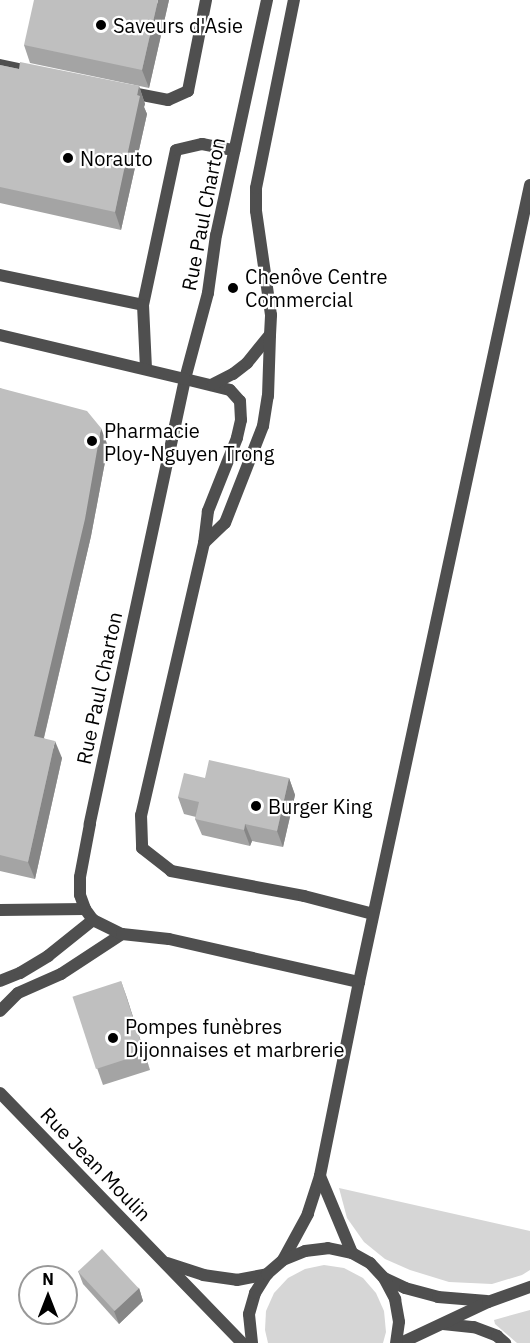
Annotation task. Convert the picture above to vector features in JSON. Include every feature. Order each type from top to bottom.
[{"type":"street","points":[[112,88],[168,100],[188,91],[206,0]]},
{"type":"street","name":"Rue Paul Charton","points":[[267,0],[216,235],[208,293],[185,379],[90,824],[80,877],[80,895],[85,909],[93,920],[122,934],[169,939],[359,982]]},
{"type":"street","points":[[204,543],[225,523],[262,426],[268,396],[271,315],[256,210],[256,188],[294,0]]},
{"type":"street","points":[[0,64],[45,74]]},
{"type":"street","points":[[146,369],[143,305],[176,150],[202,144],[234,150]]},
{"type":"street","points":[[284,1260],[308,1214],[320,1176],[359,982],[530,185]]},
{"type":"street","points":[[0,275],[143,305]]},
{"type":"street","points":[[213,384],[233,374],[247,363],[270,334]]},
{"type":"street","points":[[0,335],[213,384],[230,390],[240,401],[241,420],[237,438],[208,511],[204,543],[141,815],[142,848],[171,871],[304,896],[374,914]]},
{"type":"street","points":[[0,910],[85,909]]},
{"type":"street","points":[[0,981],[20,973],[48,956],[93,920]]},
{"type":"street","points":[[0,1011],[18,993],[61,974],[122,934]]},
{"type":"street","name":"Rue Jean Moulin","points":[[0,1093],[242,1343]]},
{"type":"street","points":[[320,1176],[352,1253]]},
{"type":"street","points":[[252,1343],[249,1314],[255,1293],[267,1274],[284,1260],[305,1251],[328,1248],[352,1253],[370,1263],[384,1278],[395,1299],[399,1322],[396,1343]]},
{"type":"street","name":"Rue Jean Moulin","points":[[166,1263],[202,1275],[237,1280],[267,1274]]},
{"type":"street","points":[[384,1278],[405,1288],[438,1296],[488,1302]]},
{"type":"street","points":[[401,1343],[488,1302],[530,1287]]},
{"type":"street","points":[[442,1324],[474,1327],[497,1336],[505,1343]]},
{"type":"shaded area","points":[[339,1188],[530,1231],[530,1270],[522,1275],[492,1284],[449,1282],[410,1270],[385,1259],[364,1242],[347,1218]]},
{"type":"shaded area","points":[[324,1265],[344,1268],[363,1278],[376,1293],[384,1311],[386,1332],[383,1343],[268,1343],[265,1330],[266,1311],[274,1293],[288,1278],[305,1269]]},
{"type":"shaded area","points":[[530,1310],[530,1343],[517,1343],[495,1324],[494,1320]]},
{"type":"building","name":"Saveurs d'Asie","points":[[34,0],[158,0],[142,70],[24,45]]},
{"type":"building","name":"Norauto","points":[[20,62],[139,86],[137,95],[140,96],[115,212],[0,187],[0,65],[19,69]]},
{"type":"building","points":[[0,388],[87,411],[101,428],[85,519],[34,736],[55,741],[28,862],[0,855]]},
{"type":"building","points":[[209,760],[289,778],[277,831],[245,824],[244,830],[195,819],[199,802],[178,797],[184,773],[205,778]]},
{"type":"building","points":[[121,981],[144,1053],[96,1069],[72,997]]},
{"type":"building","points":[[102,1249],[139,1288],[115,1311],[78,1272]]},
{"type":"place","name":"Saveurs d'Asie","points":[[101,25]]},
{"type":"place","name":"Norauto","points":[[68,158]]},
{"type":"place","name":"Chenôve Centre Commercial","points":[[233,288]]},
{"type":"place","name":"Pharmacie Ploy-Nguyen Trong","points":[[92,441]]},
{"type":"place","name":"Burger King","points":[[256,806]]},
{"type":"place","name":"Pompes funèbres Dijonnaises et marbrerie","points":[[113,1038]]}]
